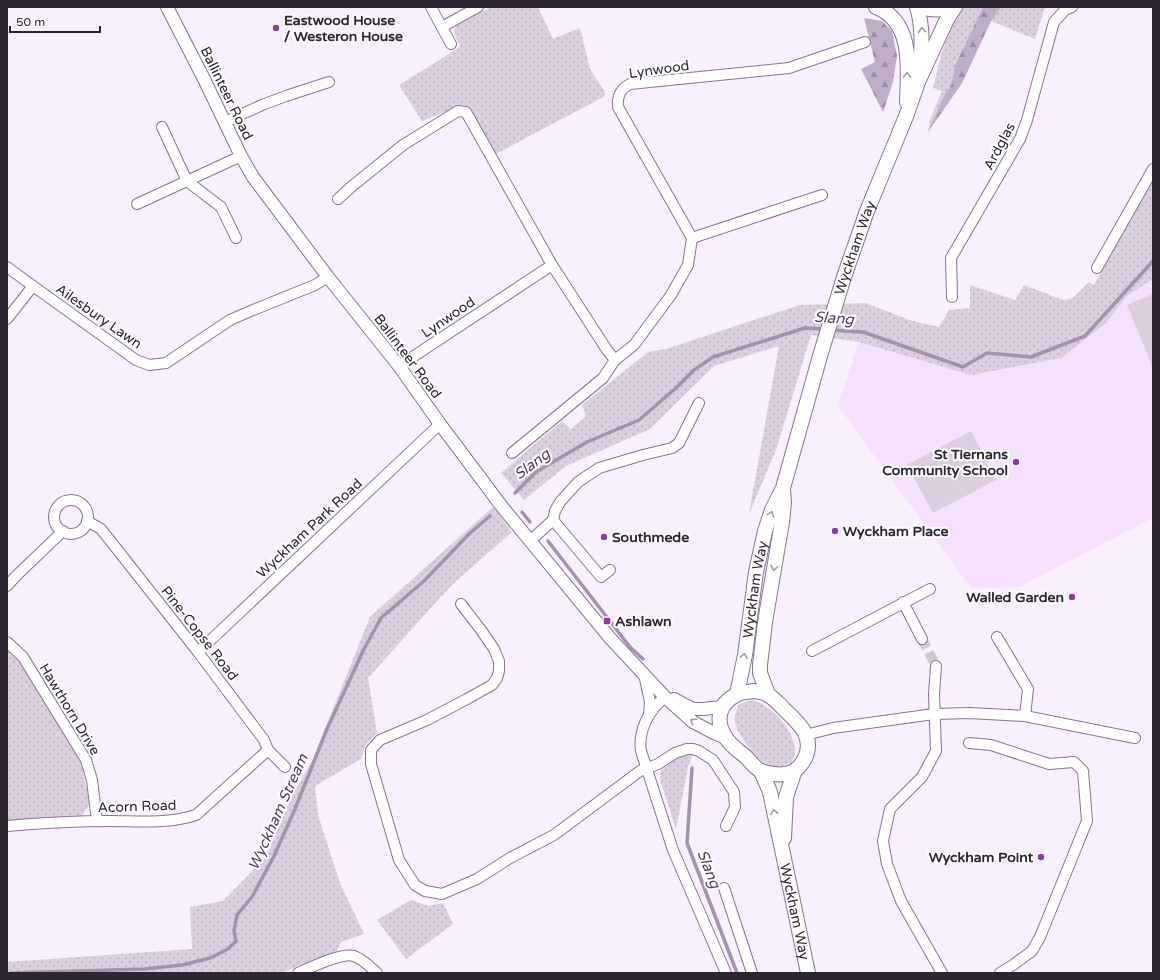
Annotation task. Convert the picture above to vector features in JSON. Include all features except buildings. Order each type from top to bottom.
[{"type":"main road","points":[[876,7],[891,16],[898,24],[903,35],[908,63],[907,114]]},
{"type":"main road","name":"Wyckham Way","points":[[917,7],[921,22],[922,34],[922,50],[918,82]]},
{"type":"main road","points":[[921,7],[932,10],[950,7]]},
{"type":"main road","name":"Wyckham Way","points":[[737,694],[745,655],[756,572],[765,531],[772,510],[783,488],[844,277],[867,211],[907,114],[918,82],[947,19],[955,7]]},
{"type":"main road","name":"Wyckham Way","points":[[768,694],[760,673],[760,665],[765,622],[782,522],[784,502],[783,488]]},
{"type":"main road","points":[[754,691],[768,694],[798,722],[806,735],[809,747],[806,757],[800,767],[787,774],[778,775],[761,771],[726,738],[722,730],[719,714],[726,702],[737,694],[754,691]]},
{"type":"main road","name":"Wyckham Way","points":[[783,850],[786,797],[794,770]]},
{"type":"main road","name":"Wyckham Way","points":[[761,771],[770,792],[808,973]]},
{"type":"street","name":"Ballinteer Road","points":[[166,7],[204,79],[252,177],[328,277],[399,366],[440,424],[501,505],[610,638],[665,697],[693,722],[726,738]]},
{"type":"street","points":[[431,7],[451,44]]},
{"type":"street","points":[[442,27],[478,7]]},
{"type":"street","name":"Ardglas","points":[[952,297],[951,258],[1020,139],[1027,120],[1054,22],[1065,10],[1072,7]]},
{"type":"street","name":"Lynwood","points":[[692,238],[618,107],[617,100],[624,88],[630,84],[789,68],[865,42]]},
{"type":"street","points":[[224,122],[280,98],[329,82]]},
{"type":"street","points":[[338,199],[403,145],[458,111],[466,112],[552,265],[606,350],[615,360]]},
{"type":"street","points":[[162,128],[186,181],[221,207],[236,238]]},
{"type":"street","points":[[137,204],[241,156]]},
{"type":"street","points":[[1097,268],[1153,169]]},
{"type":"street","points":[[512,453],[603,378],[615,360],[634,345],[671,295],[688,265],[692,238],[822,196]]},
{"type":"street","name":"Lynwood","points":[[399,366],[552,265]]},
{"type":"street","name":"Ailesbury Lawn","points":[[7,267],[136,360],[150,365],[166,363],[230,320],[315,285],[328,277]]},
{"type":"street","points":[[7,319],[33,286]]},
{"type":"street","points":[[530,540],[553,520],[555,511],[560,502],[578,482],[599,468],[672,448],[679,443],[698,403]]},
{"type":"street","name":"Wyckham Park Road","points":[[198,652],[440,424]]},
{"type":"street","points":[[72,500],[83,505],[88,516],[87,521],[82,529],[77,532],[67,533],[59,529],[54,519],[55,513],[60,505],[64,502],[72,500]]},
{"type":"street","points":[[553,520],[601,577],[610,570]]},
{"type":"street","name":"Pine-Copse Road","points":[[87,521],[101,529],[198,652],[264,740],[268,750],[285,768]]},
{"type":"street","points":[[7,586],[63,531]]},
{"type":"street","points":[[812,651],[902,602],[930,589]]},
{"type":"street","points":[[902,602],[922,639]]},
{"type":"street","points":[[461,604],[482,630],[494,649],[499,661],[497,678],[492,685],[467,699],[427,720],[380,740],[371,750],[371,764],[399,860],[415,885],[425,891],[442,894],[476,879],[510,858],[554,835],[595,806],[637,773],[658,764],[675,753],[687,749],[698,751],[713,760],[734,792],[735,808],[726,826]]},
{"type":"street","points":[[997,637],[1028,689],[1025,716]]},
{"type":"street","name":"Hawthorn Drive","points":[[7,642],[23,657],[86,760],[92,780],[97,821]]},
{"type":"street","points":[[936,666],[934,714],[936,751],[922,776],[890,809],[883,841],[887,864],[901,901],[942,973]]},
{"type":"street","points":[[644,674],[650,702],[649,715]]},
{"type":"street","name":"Ballinteer Road","points":[[665,697],[693,709],[722,707]]},
{"type":"street","points":[[665,697],[649,715],[643,728],[640,743],[641,751],[674,850],[726,973]]},
{"type":"street","points":[[806,735],[833,728],[934,714],[969,713],[1025,716],[1136,738]]},
{"type":"street","points":[[969,743],[991,745],[1049,764],[1074,762],[1083,771],[1087,821],[1045,926],[1032,951],[1000,973]]},
{"type":"street","name":"Acorn Road","points":[[7,826],[97,821],[184,819],[196,815],[268,750]]},
{"type":"street","points":[[724,888],[752,973]]},
{"type":"street","points":[[298,973],[328,961],[344,956],[354,955],[363,960],[377,973]]},
{"type":"shaded area","points":[[491,7],[538,7],[553,39],[580,28],[590,69],[605,92],[605,96],[496,154],[467,108],[457,107],[422,121],[399,85],[460,47],[454,33],[455,27]]},
{"type":"shaded area","points":[[963,7],[1047,7],[1044,10],[1035,39],[991,21],[962,83],[928,132],[930,120],[942,91],[933,88],[941,57],[952,24],[957,14]]},
{"type":"shaded area","points":[[1153,179],[1153,279],[1127,296],[1106,323],[1061,358],[971,375],[859,342],[811,335],[776,450],[749,514],[779,346],[714,366],[650,429],[566,466],[524,500],[501,473],[562,421],[571,429],[586,416],[582,405],[648,352],[666,349],[800,305],[866,303],[909,320],[939,327],[949,310],[970,308],[970,285],[1015,300],[1024,285],[1063,300],[1073,298],[1089,282],[1094,285]]},
{"type":"shaded area","name":"St Tiernans Community School","points":[[1153,279],[1153,518],[1019,587],[971,588],[838,406],[859,342],[971,375],[1106,323],[1127,296]]},
{"type":"shaded area","points":[[1153,294],[1153,368],[1127,305]]},
{"type":"shaded area","points":[[971,431],[996,480],[933,513],[907,465]]},
{"type":"shaded area","points":[[493,507],[512,532],[454,583],[368,678],[377,733],[366,744],[361,759],[315,786],[318,815],[340,883],[364,934],[341,942],[336,952],[281,973],[7,973],[7,962],[192,949],[190,907],[223,901],[265,858],[293,794],[312,761],[370,617]]},
{"type":"shaded area","points":[[7,650],[17,659],[81,764],[90,803],[82,816],[7,821]]},
{"type":"shaded area","points":[[752,700],[774,712],[786,726],[794,742],[795,750],[792,762],[779,767],[770,766],[759,759],[744,741],[737,728],[735,715],[739,704]]},
{"type":"shaded area","points":[[688,753],[693,754],[688,767],[676,829],[660,780],[661,770]]},
{"type":"shaded area","points":[[411,900],[428,906],[443,903],[453,924],[406,959],[377,920]]},
{"type":"green space","points":[[983,7],[1001,7],[991,21],[962,83],[928,132],[945,94],[951,86],[955,66]]},
{"type":"green space","points":[[864,18],[882,21],[892,31],[897,56],[893,82],[883,112],[861,69],[875,62]]},
{"type":"waterway","name":"Slang","points":[[830,330],[863,332],[963,367],[987,353],[1031,357],[1085,336],[1153,261]]},
{"type":"waterway","name":"Slang","points":[[515,493],[536,472],[587,442],[639,420],[676,388],[694,370],[713,357],[805,328],[824,329]]},
{"type":"waterway","name":"Slang","points":[[522,512],[530,522]]},
{"type":"waterway","name":"Wyckham Stream","points":[[11,973],[145,969],[182,965],[210,958],[228,949],[236,941],[234,931],[237,915],[252,897],[274,856],[295,809],[327,729],[364,649],[381,618],[424,581],[470,533],[490,516]]},
{"type":"waterway","name":"Slang","points":[[548,541],[630,647],[643,659]]},
{"type":"waterway","name":"Slang","points":[[692,768],[687,843],[737,973]]},
{"type":"tunnel","points":[[922,639],[936,666]]},
{"type":"place","name":"Eastwood House / Westeron House","points":[[276,28]]},
{"type":"place","name":"St Tiernans Community School","points":[[1016,462]]},
{"type":"place","name":"Wyckham Place","points":[[835,531]]},
{"type":"place","name":"Southmede","points":[[604,537]]},
{"type":"place","name":"Walled Garden","points":[[1072,597]]},
{"type":"place","name":"Ashlawn","points":[[607,621]]},
{"type":"place","name":"Wyckham Point","points":[[1041,857]]}]
